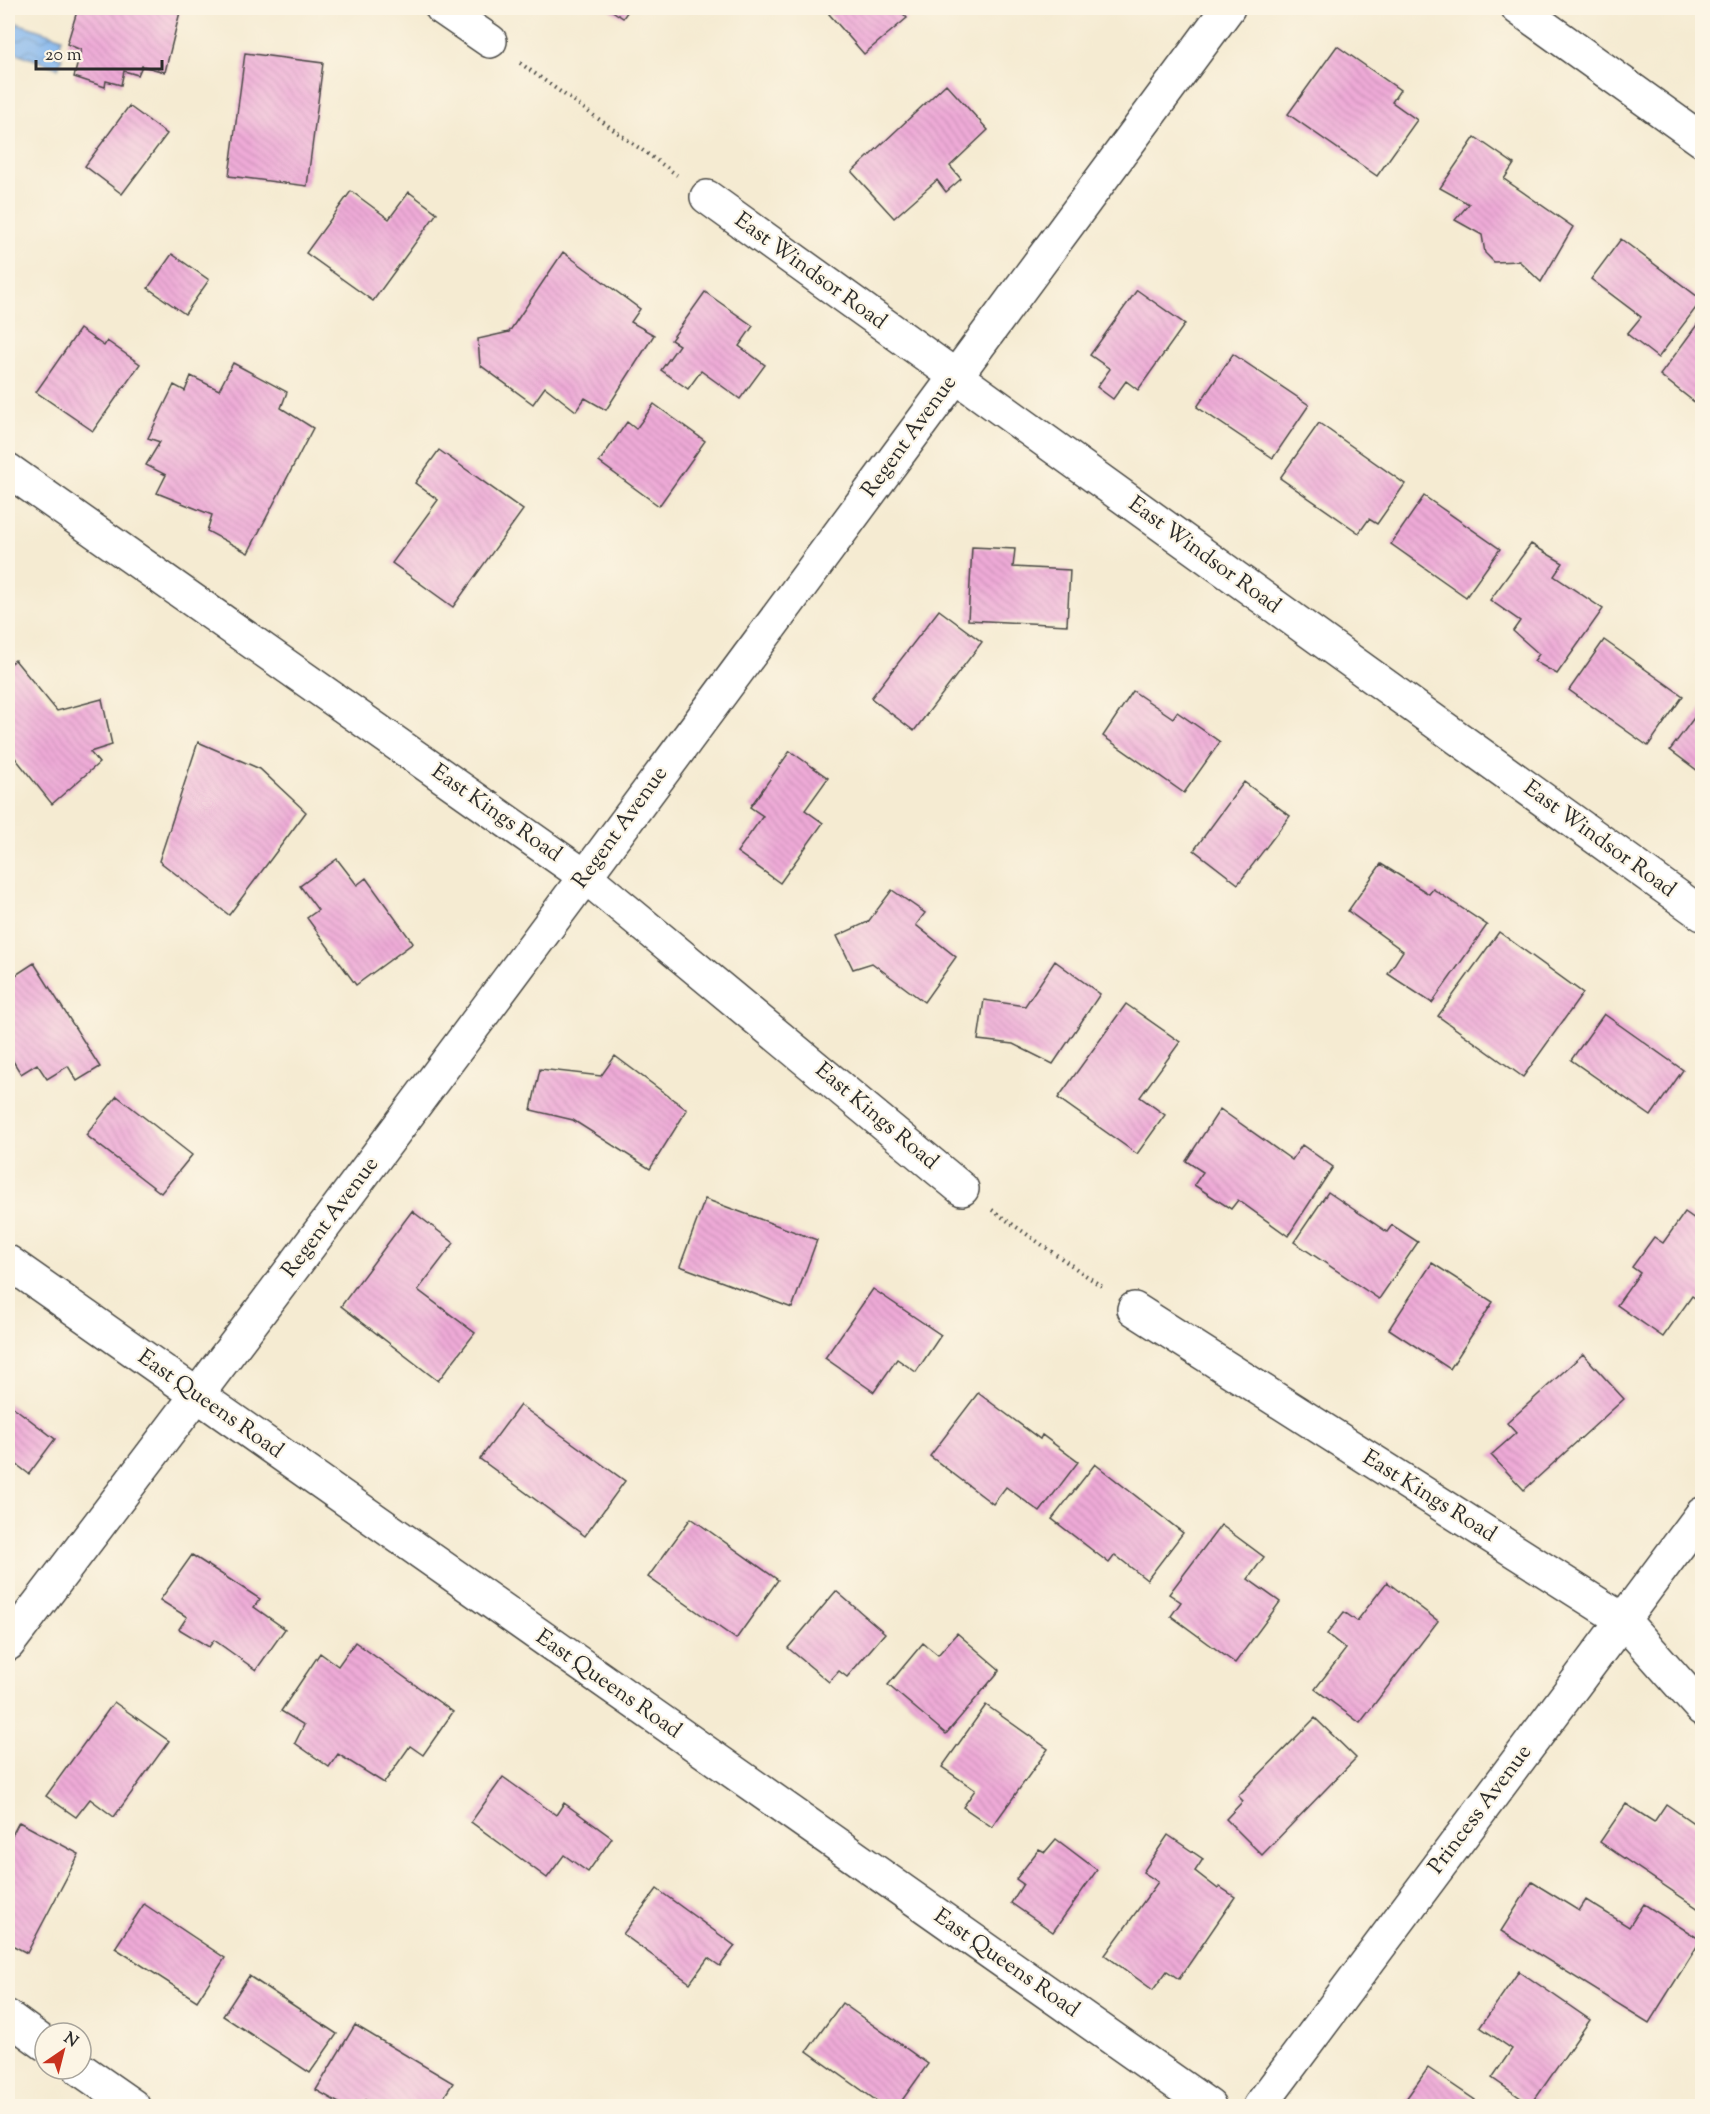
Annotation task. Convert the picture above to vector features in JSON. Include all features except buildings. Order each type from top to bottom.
[{"type":"street","points":[[442,8],[490,41]]},
{"type":"street","name":"Regent Avenue","points":[[8,1644],[586,877],[1228,8]]},
{"type":"street","points":[[1518,8],[1702,140]]},
{"type":"street","name":"East Windsor Road","points":[[707,197],[1702,914]]},
{"type":"street","name":"East Kings Road","points":[[8,470],[586,877],[962,1189]]},
{"type":"street","name":"East Queens Road","points":[[8,1262],[1209,2106]]},
{"type":"street","name":"East Kings Road","points":[[1134,1309],[1623,1620],[1702,1709]]},
{"type":"street","name":"Princess Avenue","points":[[1260,2106],[1702,1514]]},
{"type":"street","points":[[8,2017],[33,2035]]},
{"type":"street","points":[[93,2078],[133,2106]]},
{"type":"path","points":[[490,41],[707,197]]},
{"type":"path","points":[[962,1189],[1134,1309]]},
{"type":"water","points":[[8,20],[62,38],[56,56],[62,58],[58,68],[8,50]]}]
